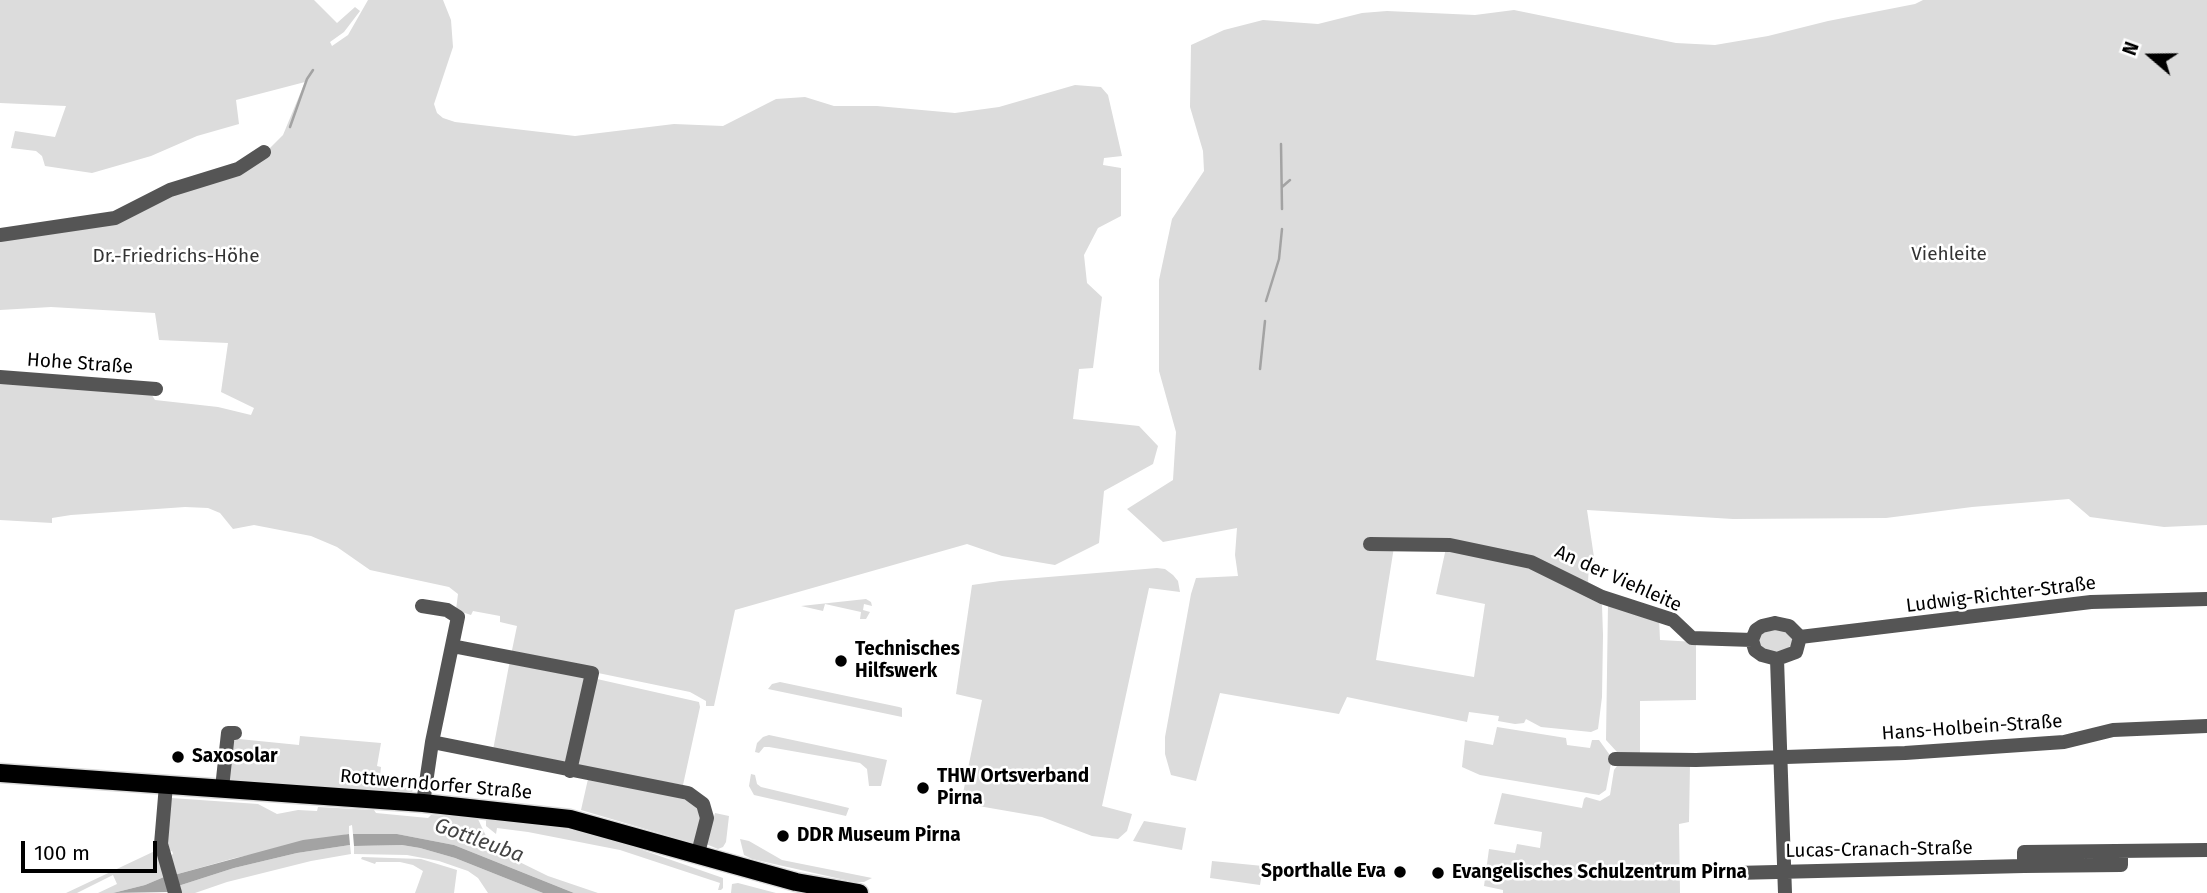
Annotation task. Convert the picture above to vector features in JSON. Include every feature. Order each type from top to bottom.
[{"type":"main road","name":"Rottwerndorfer Straße","points":[[0,773],[423,803],[570,818],[796,882],[859,893]]},
{"type":"street","points":[[0,235],[115,218],[170,190],[238,169],[264,152]]},
{"type":"street","name":"Hohe Straße","points":[[0,377],[156,389]]},
{"type":"street","name":"An der Viehleite","points":[[1370,544],[1450,545],[1531,562],[1602,597],[1673,620],[1692,638],[1752,640]]},
{"type":"street","name":"Ludwig-Richter-Straße","points":[[1800,638],[2091,602],[2207,599]]},
{"type":"street","points":[[422,606],[447,610],[458,617],[432,742],[423,803]]},
{"type":"street","points":[[1776,623],[1789,626],[1800,638],[1796,652],[1777,659],[1759,653],[1752,645],[1756,630],[1776,623]]},
{"type":"street","points":[[452,646],[592,673],[570,771]]},
{"type":"street","points":[[1777,659],[1785,893]]},
{"type":"street","name":"Hans-Holbein-Straße","points":[[1781,758],[2052,743],[2113,730],[2207,726]]},
{"type":"street","points":[[222,788],[228,733],[235,733]]},
{"type":"street","points":[[432,742],[688,793],[703,804],[707,818],[698,853]]},
{"type":"street","points":[[1615,759],[1781,758]]},
{"type":"street","points":[[166,785],[161,844],[175,893]]},
{"type":"street","name":"Lucas-Cranach-Straße","points":[[1735,873],[2024,866],[2024,852],[2207,850]]},
{"type":"green space","name":"Dr.-Friedrichs-Höhe","points":[[0,0],[314,0],[337,23],[355,7],[360,11],[344,32],[330,42],[332,46],[348,35],[368,0],[443,0],[451,20],[453,47],[434,104],[437,113],[455,122],[575,136],[674,124],[723,126],[776,99],[805,97],[834,106],[877,106],[955,113],[999,107],[1075,85],[1101,87],[1108,95],[1122,156],[1104,158],[1103,165],[1121,168],[1121,216],[1098,228],[1084,255],[1087,283],[1102,297],[1093,368],[1079,369],[1073,419],[1139,426],[1158,446],[1153,464],[1104,491],[1099,543],[1055,565],[1002,556],[967,544],[735,610],[714,706],[706,706],[706,701],[690,692],[511,655],[517,626],[500,622],[500,616],[473,611],[471,615],[456,610],[458,594],[449,587],[370,570],[337,547],[311,536],[254,525],[233,529],[220,513],[208,508],[185,507],[71,515],[52,518],[52,523],[0,520],[0,382],[150,392],[155,400],[218,407],[251,415],[254,408],[221,392],[228,343],[159,340],[155,313],[51,307],[0,310],[0,237],[116,220],[265,153],[283,135],[305,82],[236,100],[239,124],[197,136],[151,156],[92,173],[45,166],[42,156],[36,151],[11,148],[15,131],[55,137],[66,106],[0,103]]},
{"type":"green space","name":"Viehleite","points":[[1923,0],[2207,0],[2207,525],[2164,527],[2090,517],[2069,499],[1886,518],[1733,519],[1587,510],[1595,564],[1589,564],[1588,582],[1599,588],[1600,592],[1553,568],[1513,554],[1447,543],[1366,542],[1366,545],[1394,547],[1376,660],[1474,677],[1485,604],[1436,594],[1446,548],[1530,565],[1579,586],[1598,598],[1602,605],[1603,635],[1602,697],[1598,729],[1591,732],[1541,727],[1526,719],[1524,723],[1515,724],[1498,721],[1499,716],[1469,712],[1467,722],[1347,697],[1339,714],[1220,693],[1196,781],[1171,775],[1165,754],[1165,737],[1196,578],[1238,576],[1235,555],[1237,528],[1163,542],[1127,509],[1173,480],[1176,432],[1159,371],[1159,280],[1172,219],[1204,171],[1203,151],[1190,107],[1191,45],[1224,30],[1263,20],[1318,24],[1362,13],[1387,11],[1475,15],[1514,10],[1676,43],[1715,45],[1768,36]]},
{"type":"green space","points":[[1165,569],[1173,575],[1178,581],[1180,592],[1149,588],[1102,806],[1132,814],[1127,831],[1118,839],[1092,836],[1042,817],[961,803],[982,700],[956,694],[972,585]]},
{"type":"green space","points":[[866,599],[872,606],[864,604],[863,610],[870,612],[866,619],[860,619],[861,612],[825,604],[823,611],[801,606]]},
{"type":"green space","points":[[1608,604],[1659,617],[1660,640],[1696,642],[1696,700],[1640,701],[1640,757],[1617,752],[1606,740]]},
{"type":"green space","points":[[1782,626],[1797,641],[1779,655],[1758,649],[1756,636]]},
{"type":"green space","points":[[510,660],[585,677],[569,766],[493,750]]},
{"type":"green space","points":[[597,679],[699,702],[683,785],[574,767]]},
{"type":"green space","points":[[780,682],[899,707],[902,708],[902,717],[768,689],[772,684]]},
{"type":"green space","points":[[1497,727],[1566,738],[1567,745],[1590,748],[1592,740],[1599,740],[1612,758],[1606,790],[1599,795],[1480,775],[1462,767],[1465,740],[1493,745]]},
{"type":"green space","points":[[769,735],[887,760],[881,786],[869,786],[867,769],[860,763],[769,747],[764,747],[759,753],[755,752],[757,743]]},
{"type":"green space","points":[[300,736],[381,743],[377,766],[381,767],[379,786],[403,789],[408,787],[411,778],[417,780],[415,788],[411,793],[229,780],[233,741],[239,739],[299,745]]},
{"type":"green space","points":[[1690,764],[1689,822],[1679,824],[1680,893],[1503,893],[1503,890],[1484,886],[1489,849],[1515,853],[1517,844],[1540,848],[1542,832],[1494,824],[1502,793],[1582,808],[1586,797],[1600,801],[1610,795],[1617,766]]},
{"type":"green space","points":[[751,774],[755,775],[757,784],[761,787],[849,808],[846,816],[754,795],[749,786]]},
{"type":"green space","points":[[588,779],[694,800],[702,816],[696,844],[581,810]]},
{"type":"green space","points":[[171,798],[258,804],[277,814],[298,810],[317,811],[318,807],[374,810],[376,813],[428,818],[431,815],[477,817],[486,836],[485,840],[495,843],[493,849],[548,876],[598,893],[574,893],[454,845],[397,834],[353,834],[352,825],[349,826],[349,834],[235,858],[174,875],[169,856],[173,854],[172,851],[166,853]]},
{"type":"green space","points":[[715,813],[729,816],[726,842],[718,849],[706,844]]},
{"type":"green space","points":[[486,819],[567,829],[605,837],[723,878],[723,888],[718,890],[720,883],[620,850],[497,828],[496,834],[486,826]]},
{"type":"green space","points":[[1144,821],[1186,828],[1182,850],[1133,841]]},
{"type":"green space","points":[[740,839],[749,841],[782,860],[872,878],[864,882],[854,882],[752,859],[744,855]]},
{"type":"green space","points":[[350,845],[351,854],[227,882],[195,893],[180,893],[178,886],[234,868],[297,853]]},
{"type":"green space","points":[[402,845],[455,858],[543,893],[488,893],[478,878],[468,871],[439,861],[407,855],[354,854],[354,846]]},
{"type":"green space","points":[[157,850],[164,877],[113,893],[98,893],[117,884],[113,875],[77,893],[66,893]]},
{"type":"green space","points":[[361,859],[421,859],[457,870],[454,893],[415,893],[423,871],[400,862],[375,864]]},
{"type":"green space","points":[[1212,861],[1263,866],[1260,885],[1210,878]]},
{"type":"green space","points":[[738,883],[776,893],[731,893],[732,884]]},
{"type":"shaded area","points":[[349,834],[350,845],[297,853],[234,868],[178,886],[174,875],[303,840]]},
{"type":"shaded area","points":[[353,834],[397,834],[454,845],[574,893],[543,893],[455,858],[420,848],[402,845],[354,846]]},
{"type":"shaded area","points":[[164,877],[169,892],[113,893],[145,885]]},
{"type":"waterway","points":[[290,127],[307,79],[313,70]]},
{"type":"waterway","points":[[1281,144],[1282,209]]},
{"type":"waterway","points":[[1282,187],[1290,180]]},
{"type":"waterway","points":[[1266,301],[1279,259],[1282,229]]},
{"type":"waterway","points":[[1260,369],[1265,321]]},
{"type":"place","name":"Technisches Hilfswerk","points":[[841,661]]},
{"type":"place","name":"Saxosolar","points":[[178,757]]},
{"type":"place","name":"THW Ortsverband Pirna","points":[[923,788]]},
{"type":"place","name":"DDR Museum Pirna","points":[[783,836]]},
{"type":"place","name":"Sporthalle Eva","points":[[1400,872]]},
{"type":"place","name":"Evangelisches Schulzentrum Pirna","points":[[1438,873]]},
{"type":"water label","name":"Gottleuba","points":[[479,841]]}]
